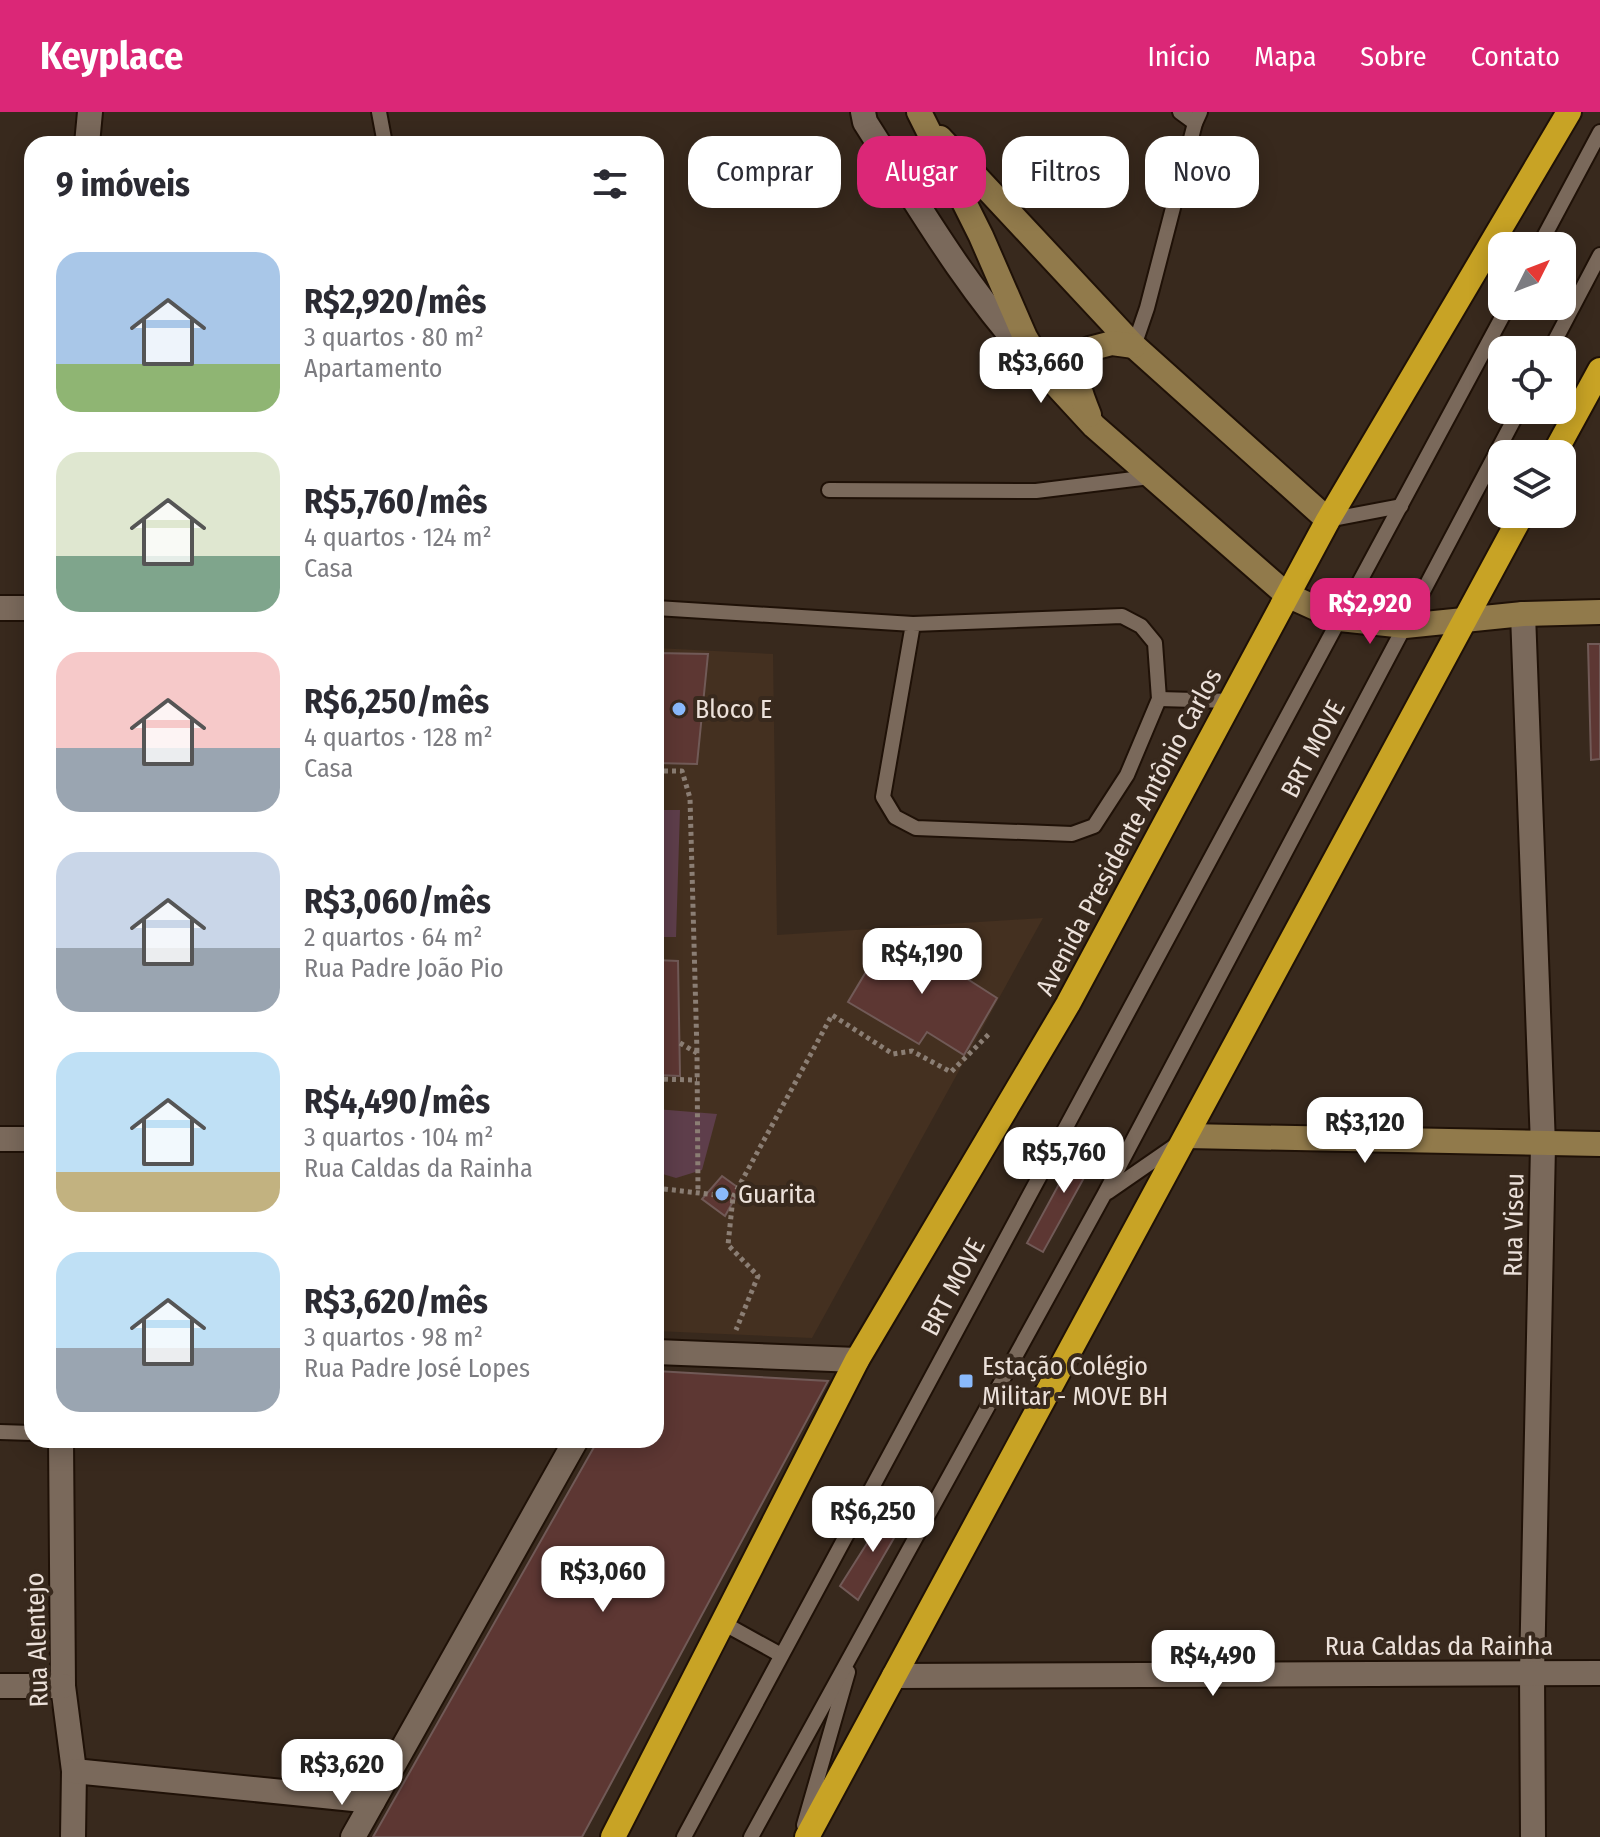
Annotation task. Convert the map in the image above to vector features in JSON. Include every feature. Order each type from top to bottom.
[{"type":"highway","name":"Avenida Presidente Antônio Carlos","points":[[613,1837],[857,1360],[1068,1004],[1328,520],[1569,112]]},
{"type":"highway","points":[[1562,440],[1600,370]]},
{"type":"highway","points":[[807,1837],[1514,528]]},
{"type":"street","points":[[88,136],[90,112]]},
{"type":"street","points":[[863,112],[865,122],[965,278],[1001,326],[1094,426],[1287,595],[1340,619],[1405,626],[1523,614],[1600,612]]},
{"type":"street","points":[[920,115],[981,236],[1025,337],[1047,375]]},
{"type":"street","points":[[920,115],[1134,346],[1328,520]]},
{"type":"street","points":[[1094,426],[1078,388],[1078,366],[1089,349],[1112,343],[1134,346]]},
{"type":"street","points":[[0,608],[24,608]]},
{"type":"street","name":"Rua Viseu","points":[[1523,614],[1543,1145],[1532,1673],[1533,1837]]},
{"type":"street","points":[[1187,1136],[1600,1144]]},
{"type":"street","points":[[0,1139],[24,1139]]},
{"type":"street","points":[[664,1352],[857,1360]]},
{"type":"street","name":"Rua Alentejo","points":[[61,1448],[63,1686],[74,1771],[73,1837]]},
{"type":"street","points":[[353,1837],[572,1448]]},
{"type":"street","name":"Rua Caldas da Rainha","points":[[894,1676],[1600,1673]]},
{"type":"street","points":[[0,1686],[63,1686]]},
{"type":"street","points":[[74,1771],[373,1801]]},
{"type":"lane","points":[[379,112],[384,136]]},
{"type":"lane","points":[[1134,346],[1198,118],[1180,112]]},
{"type":"lane","points":[[1546,232],[1600,132]]},
{"type":"lane","points":[[1557,336],[1600,255]]},
{"type":"lane","name":"BRT MOVE","points":[[684,1837],[1501,320]]},
{"type":"lane","name":"BRT MOVE","points":[[751,1837],[1104,1195],[1512,424]]},
{"type":"lane","points":[[829,490],[1036,491],[1150,477]]},
{"type":"lane","points":[[1328,520],[1401,506]]},
{"type":"lane","points":[[664,608],[913,624],[1122,616],[1141,626],[1155,643],[1159,699],[1127,775],[1094,826],[1072,834],[916,828],[895,817],[883,797],[913,624]]},
{"type":"lane","points":[[1159,699],[1231,701]]},
{"type":"lane","name":"BRT MOVE","points":[[1104,1195],[1187,1136]]},
{"type":"lane","points":[[0,1432],[24,1433]]},
{"type":"lane","points":[[723,1623],[781,1655]]},
{"type":"lane","name":"BRT MOVE","points":[[801,1837],[856,1646]]},
{"type":"path","points":[[664,771],[682,771],[690,798],[698,1192]]},
{"type":"path","points":[[726,1354],[758,1276],[728,1245],[733,1197],[832,1015],[893,1054],[912,1051],[951,1072],[990,1033]]},
{"type":"path","points":[[680,1043],[697,1053]]},
{"type":"path","points":[[664,1079],[697,1080]]},
{"type":"path","points":[[664,1189],[733,1197]]},
{"type":"shaded area","points":[[664,648],[773,654],[777,935],[1043,918],[812,1338],[664,1331]]},
{"type":"shaded area","points":[[664,810],[680,810],[676,937],[664,937]]},
{"type":"shaded area","points":[[664,1110],[717,1114],[702,1170],[676,1178],[664,1174]]},
{"type":"building","points":[[1588,644],[1600,644],[1600,759],[1591,760]]},
{"type":"building","name":"Bloco E","points":[[664,653],[708,654],[697,764],[664,763]]},
{"type":"building","points":[[891,930],[997,998],[964,1055],[927,1032],[919,1044],[848,1002]]},
{"type":"building","points":[[664,960],[678,961],[680,1076],[664,1075]]},
{"type":"building","points":[[1084,1138],[1101,1147],[1043,1252],[1027,1243]]},
{"type":"building","name":"Guarita","points":[[722,1176],[740,1189],[725,1216],[702,1199]]},
{"type":"building","points":[[664,1371],[828,1381],[582,1837],[373,1837],[593,1448],[664,1448]]},
{"type":"building","points":[[890,1507],[905,1519],[858,1600],[840,1586]]},
{"type":"place","name":"Bloco E","points":[[679,709]]},
{"type":"place","name":"Guarita","points":[[722,1194]]},
{"type":"place","name":"Estação Colégio Militar - MOVE BH","points":[[966,1381]]}]
